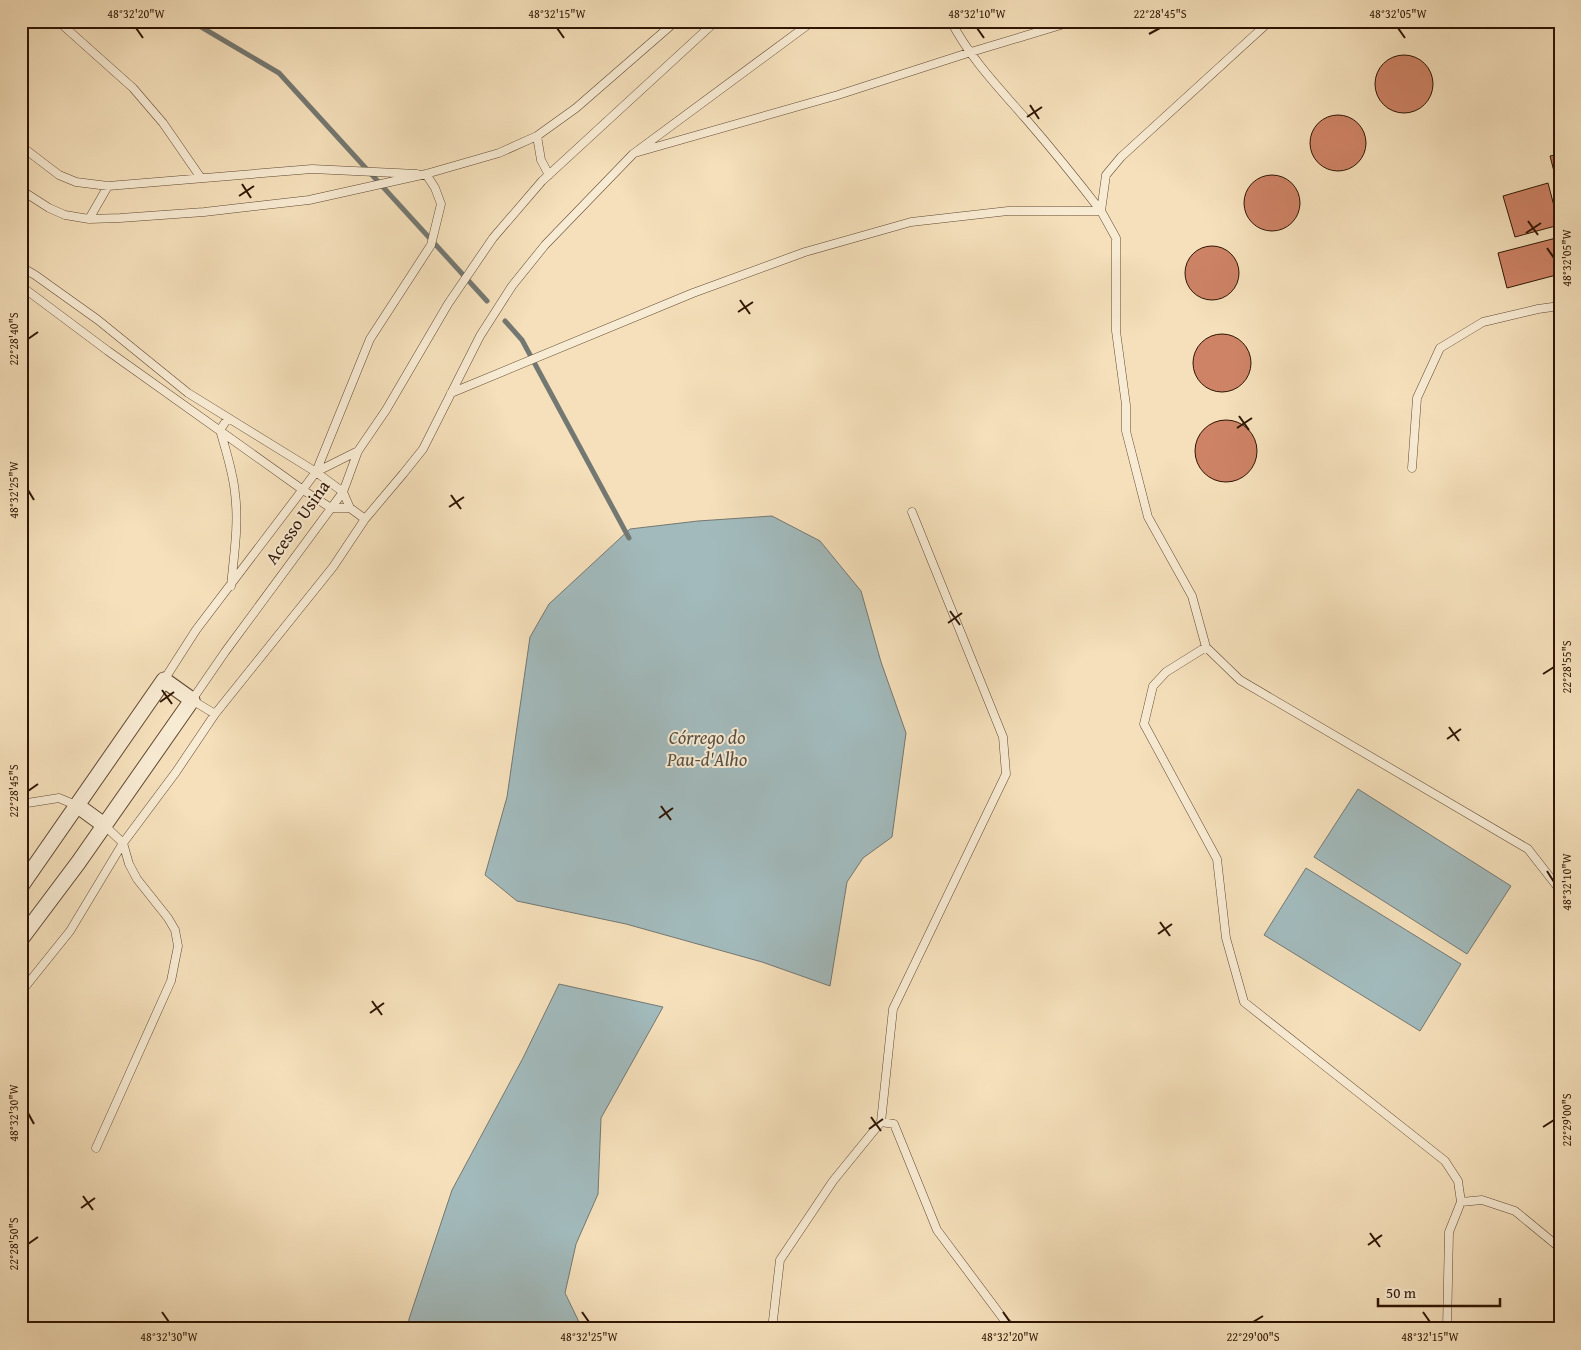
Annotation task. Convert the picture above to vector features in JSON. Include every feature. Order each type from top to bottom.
[{"type":"street","points":[[164,680],[192,700]]},
{"type":"street","name":"Acesso Usina","points":[[21,886],[164,680]]},
{"type":"street","name":"Acesso Usina","points":[[21,939],[192,700]]},
{"type":"street","points":[[78,806],[104,825]]},
{"type":"lane","points":[[58,21],[132,88],[163,123],[201,178]]},
{"type":"lane","points":[[21,190],[49,208],[65,215],[89,219],[204,212],[309,200],[426,174],[500,153],[537,136],[576,108],[676,21]]},
{"type":"lane","points":[[358,451],[386,410],[448,304],[493,238],[549,175],[716,21]]},
{"type":"lane","points":[[21,992],[39,972],[70,931],[123,843],[176,772],[215,714],[333,567],[365,519],[423,449],[480,336],[512,286],[545,245],[633,154],[813,21]]},
{"type":"lane","points":[[951,21],[971,52],[1101,211],[1116,238],[1116,330],[1126,405],[1126,431],[1148,517],[1192,596],[1206,647],[1240,680],[1528,849],[1560,890]]},
{"type":"lane","points":[[633,154],[838,95],[1074,21]]},
{"type":"lane","points":[[1101,211],[1106,175],[1122,157],[1270,21]]},
{"type":"lane","points":[[537,136],[541,160],[549,175]]},
{"type":"lane","points":[[21,146],[59,175],[76,182],[108,186],[312,169],[426,174]]},
{"type":"lane","points":[[316,472],[370,339],[431,245],[441,204],[435,188],[426,174]]},
{"type":"lane","points":[[89,219],[108,186]]},
{"type":"lane","points":[[451,393],[693,293],[805,252],[911,222],[1008,211],[1101,211]]},
{"type":"lane","points":[[21,267],[98,320],[188,393],[316,472],[343,492],[350,508],[365,519]]},
{"type":"lane","points":[[21,286],[108,351],[303,490],[331,508],[350,508]]},
{"type":"lane","points":[[1412,468],[1417,398],[1440,348],[1483,322],[1538,309],[1560,306]]},
{"type":"lane","points":[[228,418],[220,430],[230,465],[235,494],[236,525],[231,586]]},
{"type":"lane","name":"Acesso Usina","points":[[164,680],[196,630],[316,472],[358,451]]},
{"type":"lane","name":"Acesso Usina","points":[[192,700],[343,492],[358,451]]},
{"type":"lane","points":[[772,1329],[780,1260],[833,1181],[881,1122],[893,1009],[1006,774],[1002,737],[912,512]]},
{"type":"lane","points":[[1206,647],[1166,672],[1153,686],[1144,724],[1216,859],[1226,938],[1244,1002],[1445,1161],[1458,1181],[1461,1202],[1449,1232],[1447,1329]]},
{"type":"lane","points":[[192,700],[215,714]]},
{"type":"lane","points":[[21,804],[59,798],[78,806]]},
{"type":"lane","points":[[96,1148],[171,981],[178,946],[175,930],[168,918],[136,879],[123,843],[104,825]]},
{"type":"lane","points":[[881,1122],[894,1124],[937,1230],[1005,1321],[1014,1329]]},
{"type":"lane","points":[[1461,1202],[1482,1200],[1515,1211],[1560,1248]]},
{"type":"water","name":"Córrego do Pau-d'Alho","points":[[772,516],[820,541],[861,591],[881,662],[906,733],[892,837],[863,858],[847,882],[830,986],[762,962],[626,924],[517,901],[485,875],[507,797],[530,637],[549,604],[630,529],[698,521]]},
{"type":"water","points":[[1358,789],[1511,886],[1467,954],[1314,857]]},
{"type":"water","points":[[1306,868],[1461,964],[1420,1031],[1264,935]]},
{"type":"water","points":[[559,984],[663,1007],[601,1118],[598,1194],[576,1244],[565,1293],[579,1322],[576,1329],[408,1329],[409,1319],[452,1190],[523,1058]]},
{"type":"building","points":[[1404,55],[1420,60],[1428,68],[1433,84],[1428,100],[1420,108],[1404,113],[1388,108],[1380,100],[1375,84],[1380,68],[1388,60]]},
{"type":"building","points":[[1338,115],[1349,117],[1358,123],[1364,132],[1366,143],[1364,154],[1358,163],[1349,169],[1338,171],[1327,169],[1318,163],[1312,154],[1310,143],[1312,132],[1318,123],[1327,117]]},
{"type":"building","points":[[1560,154],[1560,191],[1559,191],[1550,156]]},
{"type":"building","points":[[1272,175],[1283,177],[1292,183],[1298,192],[1300,203],[1298,214],[1292,223],[1283,229],[1272,231],[1261,229],[1252,223],[1246,214],[1244,203],[1246,192],[1252,183],[1261,177]]},
{"type":"building","points":[[1548,183],[1559,225],[1515,237],[1503,196]]},
{"type":"building","points":[[1560,237],[1560,274],[1507,288],[1498,253]]},
{"type":"building","points":[[1207,246],[1217,246],[1227,250],[1235,258],[1239,273],[1235,288],[1227,296],[1217,300],[1207,300],[1197,296],[1189,288],[1185,278],[1185,268],[1189,258],[1197,250]]},
{"type":"building","points":[[1216,334],[1228,334],[1243,342],[1251,357],[1251,369],[1243,384],[1228,392],[1216,392],[1201,384],[1193,369],[1193,357],[1201,342]]},
{"type":"building","points":[[1226,420],[1243,425],[1248,429],[1252,434],[1257,451],[1252,468],[1248,473],[1243,477],[1226,482],[1209,477],[1204,473],[1200,468],[1195,451],[1200,434],[1204,429],[1209,425]]},
{"type":"waterway","points":[[191,21],[279,73],[487,301]]},
{"type":"waterway","points":[[505,321],[522,340],[629,538]]}]
